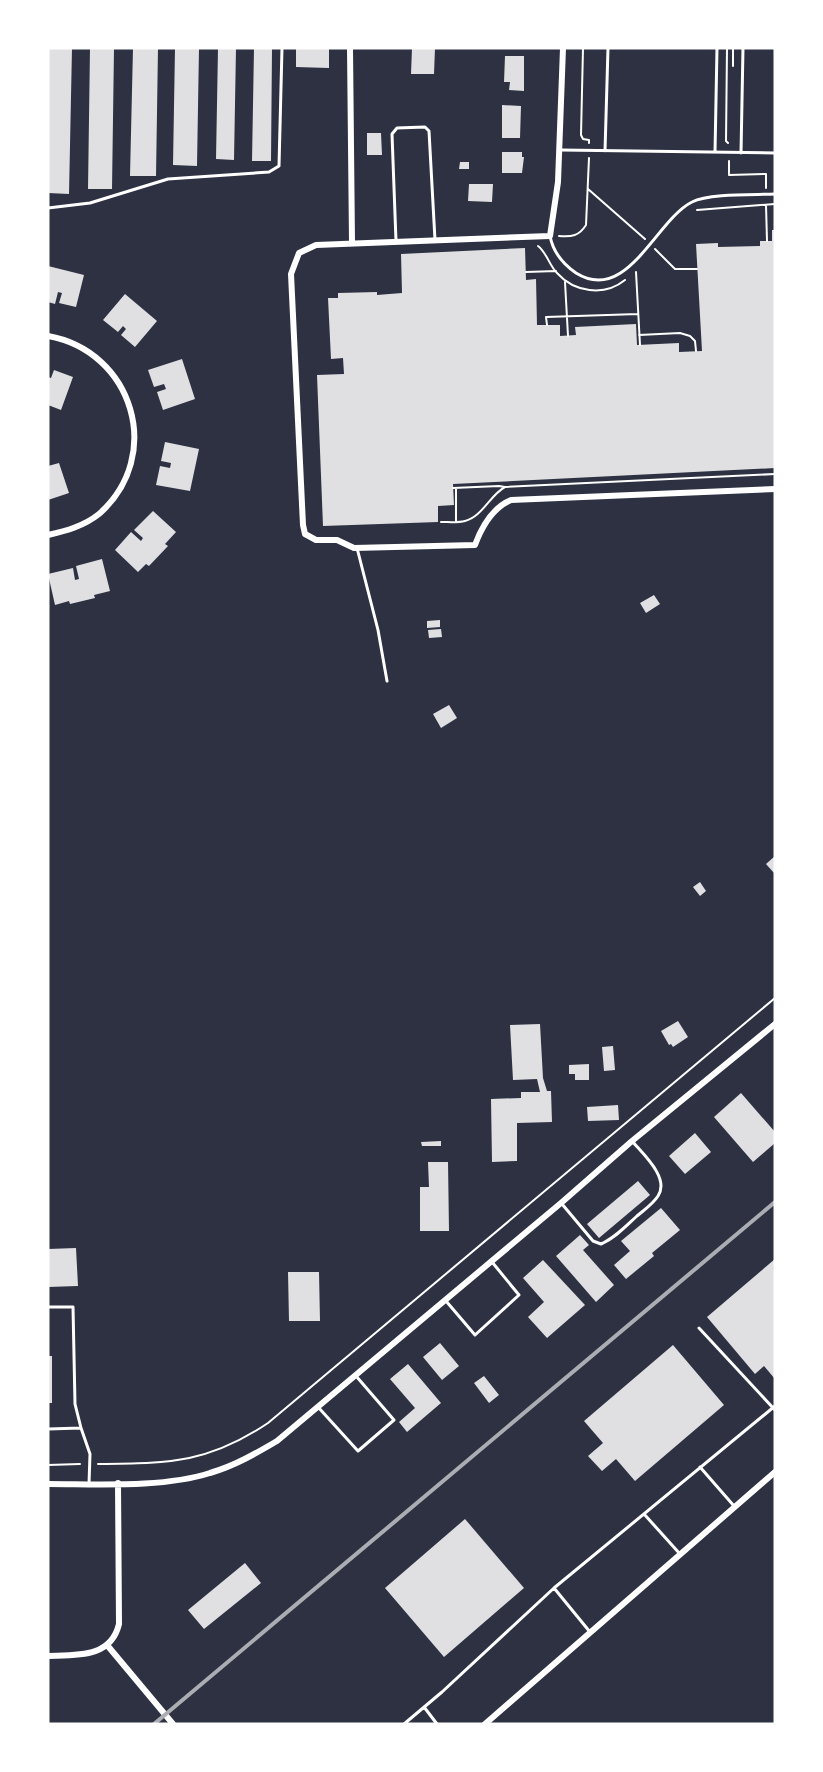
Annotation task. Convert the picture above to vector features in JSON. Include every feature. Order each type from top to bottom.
[{"type":"street","points":[[350,48],[352,243]]},
{"type":"street","points":[[563,48],[558,182],[550,236],[316,245],[299,253],[291,273],[303,530],[312,539],[337,540],[351,548],[476,545],[482,529],[497,508],[503,503],[519,499],[775,489]]},
{"type":"street","points":[[48,336],[64,339],[86,349],[107,368],[123,389],[133,415],[135,434],[130,466],[116,495],[98,515],[74,529],[48,536]]},
{"type":"street","points":[[48,1484],[186,1479],[230,1466],[277,1441],[632,1141],[775,1024]]},
{"type":"street","points":[[485,1724],[775,1472]]},
{"type":"street","points":[[48,1656],[99,1651],[112,1640],[119,1624],[118,1483]]},
{"type":"street","points":[[107,1645],[173,1724]]},
{"type":"lane","points":[[48,208],[90,203],[168,179],[269,172],[279,166],[282,48]]},
{"type":"lane","points":[[605,151],[608,48]]},
{"type":"lane","points":[[715,152],[717,48]]},
{"type":"lane","points":[[741,153],[743,48]]},
{"type":"lane","points":[[396,242],[392,134],[397,128],[425,127],[429,131],[435,240]]},
{"type":"lane","points":[[559,150],[775,153]]},
{"type":"lane","points":[[550,236],[557,255],[567,267],[581,276],[600,280],[608,279],[622,272],[685,206],[695,200],[775,194]]},
{"type":"lane","points":[[357,548],[378,630],[387,681]]},
{"type":"lane","points":[[561,1203],[592,1241],[601,1244],[627,1225],[657,1198],[661,1189],[660,1179],[655,1170],[632,1141]]},
{"type":"lane","points":[[444,1300],[475,1335],[519,1294],[491,1261]]},
{"type":"lane","points":[[48,1307],[73,1307],[75,1404],[90,1454],[89,1484]]},
{"type":"lane","points":[[404,1724],[554,1588],[774,1408],[699,1328]]},
{"type":"lane","points":[[318,1407],[358,1451],[394,1420],[355,1374]]},
{"type":"lane","points":[[48,1429],[81,1428]]},
{"type":"lane","points":[[700,1467],[735,1506]]},
{"type":"lane","points":[[644,1514],[680,1554]]},
{"type":"lane","points":[[554,1588],[590,1632]]},
{"type":"lane","points":[[424,1707],[437,1724]]},
{"type":"path","points":[[550,236],[573,236],[582,232],[587,221],[589,140],[583,140],[581,135],[583,48]]},
{"type":"path","points":[[727,48],[726,141],[729,144],[732,140]]},
{"type":"path","points":[[733,48],[733,71]]},
{"type":"path","points":[[588,189],[675,269],[696,269]]},
{"type":"path","points":[[636,269],[640,345]]},
{"type":"path","points":[[526,272],[555,271]]},
{"type":"path","points":[[531,272],[531,279]]},
{"type":"path","points":[[565,280],[568,336]]},
{"type":"path","points":[[547,325],[546,317],[638,314]]},
{"type":"path","points":[[639,335],[687,335],[695,341],[696,351]]},
{"type":"path","points":[[748,470],[748,475]]},
{"type":"path","points":[[667,473],[667,479]]},
{"type":"path","points":[[577,478],[577,483]]},
{"type":"path","points":[[456,522],[454,488],[505,487]]},
{"type":"path","points":[[48,1465],[184,1460],[216,1452],[256,1431],[288,1407],[775,998]]},
{"type":"building","points":[[48,48],[72,48],[69,194],[48,193]]},
{"type":"building","points":[[90,48],[114,48],[112,189],[88,189]]},
{"type":"building","points":[[133,48],[158,48],[156,176],[130,176]]},
{"type":"building","points":[[175,48],[199,48],[197,166],[173,165]]},
{"type":"building","points":[[218,48],[236,48],[234,160],[216,159]]},
{"type":"building","points":[[254,48],[272,48],[271,161],[252,161]]},
{"type":"building","points":[[296,48],[329,48],[329,68],[296,67]]},
{"type":"building","points":[[412,48],[435,48],[434,74],[411,74]]},
{"type":"building","points":[[505,56],[524,56],[524,91],[509,90],[510,82],[504,82]]},
{"type":"building","points":[[502,105],[521,106],[520,138],[502,138]]},
{"type":"building","points":[[367,133],[381,133],[382,155],[367,155]]},
{"type":"building","points":[[502,152],[522,152],[522,157],[524,157],[522,173],[502,173]]},
{"type":"building","points":[[460,162],[469,162],[469,169],[459,169]]},
{"type":"building","points":[[469,184],[493,184],[492,202],[468,201]]},
{"type":"building","points":[[772,230],[775,230],[775,468],[453,484],[454,505],[438,506],[438,522],[323,526],[317,375],[344,374],[343,358],[331,359],[328,298],[338,298],[338,293],[377,292],[377,295],[402,293],[401,254],[525,248],[526,280],[536,279],[537,325],[560,325],[560,336],[576,335],[575,327],[636,324],[637,345],[679,343],[679,352],[702,351],[696,244],[718,243],[718,247],[760,246],[760,241],[772,241]]},
{"type":"building","points":[[48,266],[84,275],[76,307],[59,303],[62,293],[58,292],[55,304],[48,302]]},
{"type":"building","points":[[125,294],[157,321],[135,347],[121,335],[126,329],[123,326],[118,332],[103,320]]},
{"type":"building","points":[[182,359],[195,399],[163,410],[157,392],[166,389],[164,384],[154,387],[148,370]]},
{"type":"building","points":[[54,370],[73,377],[61,410],[48,405],[48,377],[51,378]]},
{"type":"building","points":[[165,442],[199,449],[190,491],[156,485],[160,466],[170,468],[171,463],[161,461]]},
{"type":"building","points":[[59,463],[69,493],[48,500],[48,466]]},
{"type":"building","points":[[153,511],[176,532],[165,544],[168,546],[149,566],[146,564],[138,572],[115,550],[131,532],[141,541],[143,538],[134,530]]},
{"type":"building","points":[[102,559],[110,591],[94,595],[95,598],[55,605],[48,574],[73,568],[75,580],[79,579],[76,566]]},
{"type":"building","points":[[654,595],[660,604],[646,613],[640,603]]},
{"type":"building","points":[[440,620],[440,627],[427,628],[427,621]]},
{"type":"building","points":[[441,629],[442,637],[429,638],[428,630]]},
{"type":"building","points":[[449,705],[457,718],[441,728],[433,714]]},
{"type":"building","points":[[775,856],[775,872],[774,873],[766,864]]},
{"type":"building","points":[[700,882],[706,891],[700,896],[693,887]]},
{"type":"building","points":[[678,1021],[688,1037],[673,1047],[669,1045],[661,1031]]},
{"type":"building","points":[[540,1024],[543,1078],[547,1091],[551,1091],[552,1122],[517,1123],[517,1161],[492,1162],[491,1099],[521,1098],[521,1092],[540,1092],[537,1079],[513,1080],[510,1025]]},
{"type":"building","points":[[613,1046],[615,1070],[604,1071],[602,1047]]},
{"type":"building","points":[[589,1064],[589,1080],[575,1080],[575,1074],[569,1074],[569,1065]]},
{"type":"building","points":[[741,1093],[775,1132],[775,1143],[753,1162],[714,1117]]},
{"type":"building","points":[[618,1105],[619,1120],[588,1121],[587,1107]]},
{"type":"building","points":[[695,1133],[711,1152],[685,1174],[669,1156]]},
{"type":"building","points":[[441,1141],[441,1146],[422,1146],[421,1142]]},
{"type":"building","points":[[428,1162],[448,1162],[449,1231],[420,1231],[420,1187],[429,1187]]},
{"type":"building","points":[[638,1181],[650,1195],[599,1238],[587,1224]]},
{"type":"building","points":[[661,1208],[680,1230],[626,1279],[614,1265],[630,1251],[621,1241]]},
{"type":"building","points":[[580,1235],[589,1245],[583,1250],[614,1285],[596,1302],[556,1256]]},
{"type":"building","points":[[76,1248],[78,1286],[48,1287],[48,1249]]},
{"type":"building","points":[[775,1259],[775,1379],[764,1366],[755,1374],[707,1317]]},
{"type":"building","points":[[543,1260],[585,1305],[547,1338],[528,1317],[544,1302],[523,1278]]},
{"type":"building","points":[[288,1272],[319,1272],[320,1321],[289,1321]]},
{"type":"building","points":[[440,1343],[459,1366],[442,1380],[423,1357]]},
{"type":"building","points":[[673,1345],[724,1405],[635,1481],[616,1459],[602,1471],[588,1456],[603,1443],[584,1421]]},
{"type":"building","points":[[48,1356],[52,1356],[52,1403],[48,1403]]},
{"type":"building","points":[[408,1364],[441,1403],[407,1432],[399,1422],[415,1408],[390,1379]]},
{"type":"building","points":[[484,1376],[499,1395],[489,1403],[474,1383]]},
{"type":"building","points":[[465,1519],[524,1588],[444,1657],[385,1588]]},
{"type":"building","points":[[245,1563],[261,1583],[204,1629],[188,1610]]},
{"type":"railway","points":[[154,1724],[775,1202]]}]
